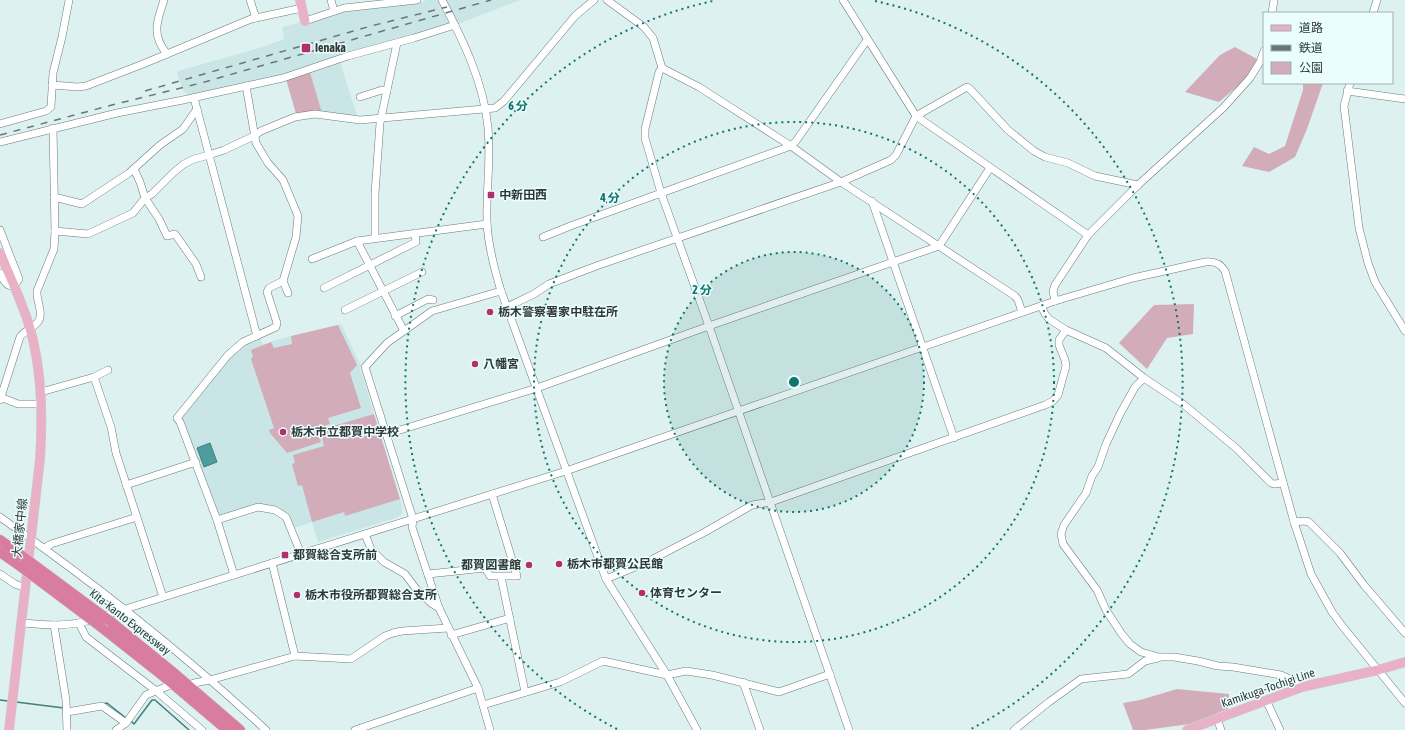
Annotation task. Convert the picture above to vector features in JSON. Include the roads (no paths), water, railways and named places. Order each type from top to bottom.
[{"type":"highway","name":"Kita-Kanto Expressway","points":[[0,540],[111,622],[175,674],[240,730]]},
{"type":"highway","name":"Kita-Kanto Expressway","points":[[0,552],[100,626],[167,679],[227,730]]},
{"type":"main road","points":[[301,4],[305,21]]},
{"type":"main road","name":"大橋家中線","points":[[0,253],[14,285],[30,329],[36,358],[42,404],[40,459],[9,730]]},
{"type":"main road","name":"Kamikuga-Tochigi Line","points":[[1187,730],[1302,687],[1378,670],[1405,662]]},
{"type":"street","points":[[0,124],[49,110],[52,105],[53,73],[69,0]]},
{"type":"street","points":[[164,0],[156,23],[156,30],[157,37],[167,54]]},
{"type":"street","points":[[250,0],[256,18]]},
{"type":"street","points":[[331,0],[334,11]]},
{"type":"street","points":[[305,21],[344,8],[417,0]]},
{"type":"street","points":[[442,0],[468,56],[480,88],[485,110],[489,144],[487,224],[491,254],[501,290],[606,579],[667,675],[697,730]]},
{"type":"street","points":[[55,232],[88,234],[133,213],[145,198],[152,194],[184,164],[254,136],[261,131],[295,117],[315,114],[360,120],[495,108],[504,101],[575,16],[594,0]]},
{"type":"street","points":[[607,0],[644,27],[653,38],[662,68],[699,87],[791,146],[841,182],[1015,296],[1022,312]]},
{"type":"street","points":[[843,0],[916,116],[1088,234]]},
{"type":"street","points":[[1272,12],[1274,0]]},
{"type":"street","points":[[1373,12],[1377,0]]},
{"type":"street","points":[[52,85],[82,87],[256,18],[301,4]]},
{"type":"street","points":[[0,142],[117,113],[194,98],[283,78],[348,56],[397,43],[454,25]]},
{"type":"street","points":[[543,237],[791,146],[867,40]]},
{"type":"street","points":[[375,238],[375,194],[381,118],[397,43]]},
{"type":"street","points":[[1055,301],[1053,291],[1055,285],[1088,234],[1138,185],[1223,108],[1250,78],[1260,62],[1263,54]]},
{"type":"street","points":[[662,68],[659,72],[645,129],[645,138],[676,238],[709,326],[771,502],[849,730]]},
{"type":"street","points":[[1350,84],[1344,106],[1359,228],[1375,282],[1405,331]]},
{"type":"street","points":[[246,86],[256,143],[264,157],[283,180],[299,220],[296,237],[283,281],[288,293]]},
{"type":"street","points":[[507,307],[534,294],[549,284],[676,238],[841,182],[891,160],[896,155],[916,116],[966,87],[970,88],[1019,140],[1034,151],[1045,157],[1068,163],[1095,176],[1138,185]]},
{"type":"street","points":[[360,96],[382,90],[387,91]]},
{"type":"street","points":[[1348,91],[1405,98]]},
{"type":"street","points":[[194,98],[257,336]]},
{"type":"street","points":[[54,197],[82,204],[134,168],[160,145],[184,129],[197,109]]},
{"type":"street","points":[[42,404],[18,404],[0,398],[22,334],[40,320],[40,312],[36,295],[54,249],[53,128]]},
{"type":"street","points":[[134,168],[145,198],[159,219],[164,233],[167,236],[175,234],[196,264],[201,277]]},
{"type":"street","points":[[387,434],[537,388],[939,246],[990,168]]},
{"type":"street","points":[[872,201],[892,263],[954,438]]},
{"type":"street","points":[[312,259],[357,241],[487,224]]},
{"type":"street","points":[[0,230],[18,275],[18,281],[11,286],[5,283],[0,273]]},
{"type":"street","points":[[324,288],[416,242],[415,233]]},
{"type":"street","points":[[357,241],[404,331]]},
{"type":"street","points":[[22,623],[54,625],[79,623],[566,471],[1055,301],[1114,283],[1209,261],[1220,264],[1227,276],[1283,483],[1306,560],[1321,593],[1343,626],[1405,703]]},
{"type":"street","points":[[345,310],[422,272]]},
{"type":"street","points":[[234,575],[217,520],[196,462],[180,422],[176,418],[228,354],[243,342],[276,327],[277,323],[267,292],[269,288],[283,281]]},
{"type":"street","points":[[490,730],[478,688],[439,608],[412,527],[413,519],[365,366],[387,344],[436,309],[501,290]]},
{"type":"street","points":[[395,316],[428,299],[433,300]]},
{"type":"street","points":[[1041,306],[1046,317],[1066,330],[1106,348],[1144,378],[1183,404],[1230,442],[1270,483],[1283,483]]},
{"type":"street","points":[[606,579],[641,565],[665,553],[752,505],[771,502],[1045,406],[1053,401],[1058,395],[1066,366],[1059,345],[1059,340],[1066,330]]},
{"type":"street","points":[[41,392],[46,392],[94,377],[108,370]]},
{"type":"street","points":[[94,377],[111,427],[116,453],[136,517],[163,597]]},
{"type":"street","points":[[1144,378],[1135,387],[1120,414],[1106,444],[1098,467],[1092,476],[1086,493],[1064,525],[1061,534],[1063,544],[1094,585],[1106,610],[1121,633],[1130,644],[1141,652],[1159,657],[1174,657],[1218,666],[1281,675],[1302,687]]},
{"type":"street","points":[[126,485],[196,462]]},
{"type":"street","points":[[428,574],[485,568],[490,576],[517,576],[492,494]]},
{"type":"street","points":[[217,520],[258,507],[275,510],[286,517],[301,554]]},
{"type":"street","points":[[0,517],[45,548],[124,609],[210,680],[266,730]]},
{"type":"street","points":[[45,548],[50,544],[136,517]]},
{"type":"street","points":[[1294,522],[1308,522],[1340,553],[1364,585],[1405,633]]},
{"type":"street","points":[[365,534],[371,548],[384,562],[405,574],[417,590],[439,608]]},
{"type":"street","points":[[272,563],[295,656]]},
{"type":"street","points":[[0,574],[15,584],[25,588]]},
{"type":"street","points":[[501,577],[525,692]]},
{"type":"street","points":[[194,683],[210,680],[295,656],[351,659],[385,636],[393,633],[450,631],[510,618]]},
{"type":"street","points":[[79,623],[86,637],[155,690],[202,730]]},
{"type":"street","points":[[54,625],[65,688],[67,730]]},
{"type":"street","points":[[1014,730],[1054,698],[1081,680],[1128,674],[1145,661],[1159,657]]},
{"type":"street","points":[[483,705],[560,682],[603,661],[667,675],[686,671],[712,675],[779,692],[830,674]]},
{"type":"street","points":[[743,682],[760,730]]},
{"type":"street","points":[[116,730],[126,723],[146,695],[155,690],[168,686]]},
{"type":"street","points":[[355,730],[478,688]]},
{"type":"street","points":[[1266,700],[1280,730]]},
{"type":"street","points":[[67,712],[102,706],[126,723]]},
{"type":"street","points":[[1217,718],[1221,730]]},
{"type":"water","points":[[210,443],[217,462],[204,467],[197,448]]},
{"type":"waterway","points":[[0,700],[8,701]]},
{"type":"waterway","points":[[131,721],[134,724],[152,700],[155,700],[189,730]]},
{"type":"waterway","points":[[16,702],[64,708]]},
{"type":"waterway","points":[[103,704],[107,703],[126,718]]},
{"type":"railway","points":[[0,135],[201,83],[491,0]]},
{"type":"railway","points":[[145,91],[371,26],[447,7]]},
{"type":"place","name":"Ienaka","points":[[306,48]]},
{"type":"place","name":"中新田西","points":[[491,195]]},
{"type":"place","name":"栃木警察署家中駐在所","points":[[490,312]]},
{"type":"place","name":"八幡宮","points":[[475,364]]},
{"type":"place","name":"栃木市立都賀中学校","points":[[283,432]]},
{"type":"place","name":"都賀総合支所前","points":[[285,555]]},
{"type":"place","name":"栃木市都賀公民館","points":[[559,564]]},
{"type":"place","name":"都賀図書館","points":[[529,565]]},
{"type":"place","name":"体育センター","points":[[642,593]]},
{"type":"place","name":"栃木市役所都賀総合支所","points":[[297,595]]}]
